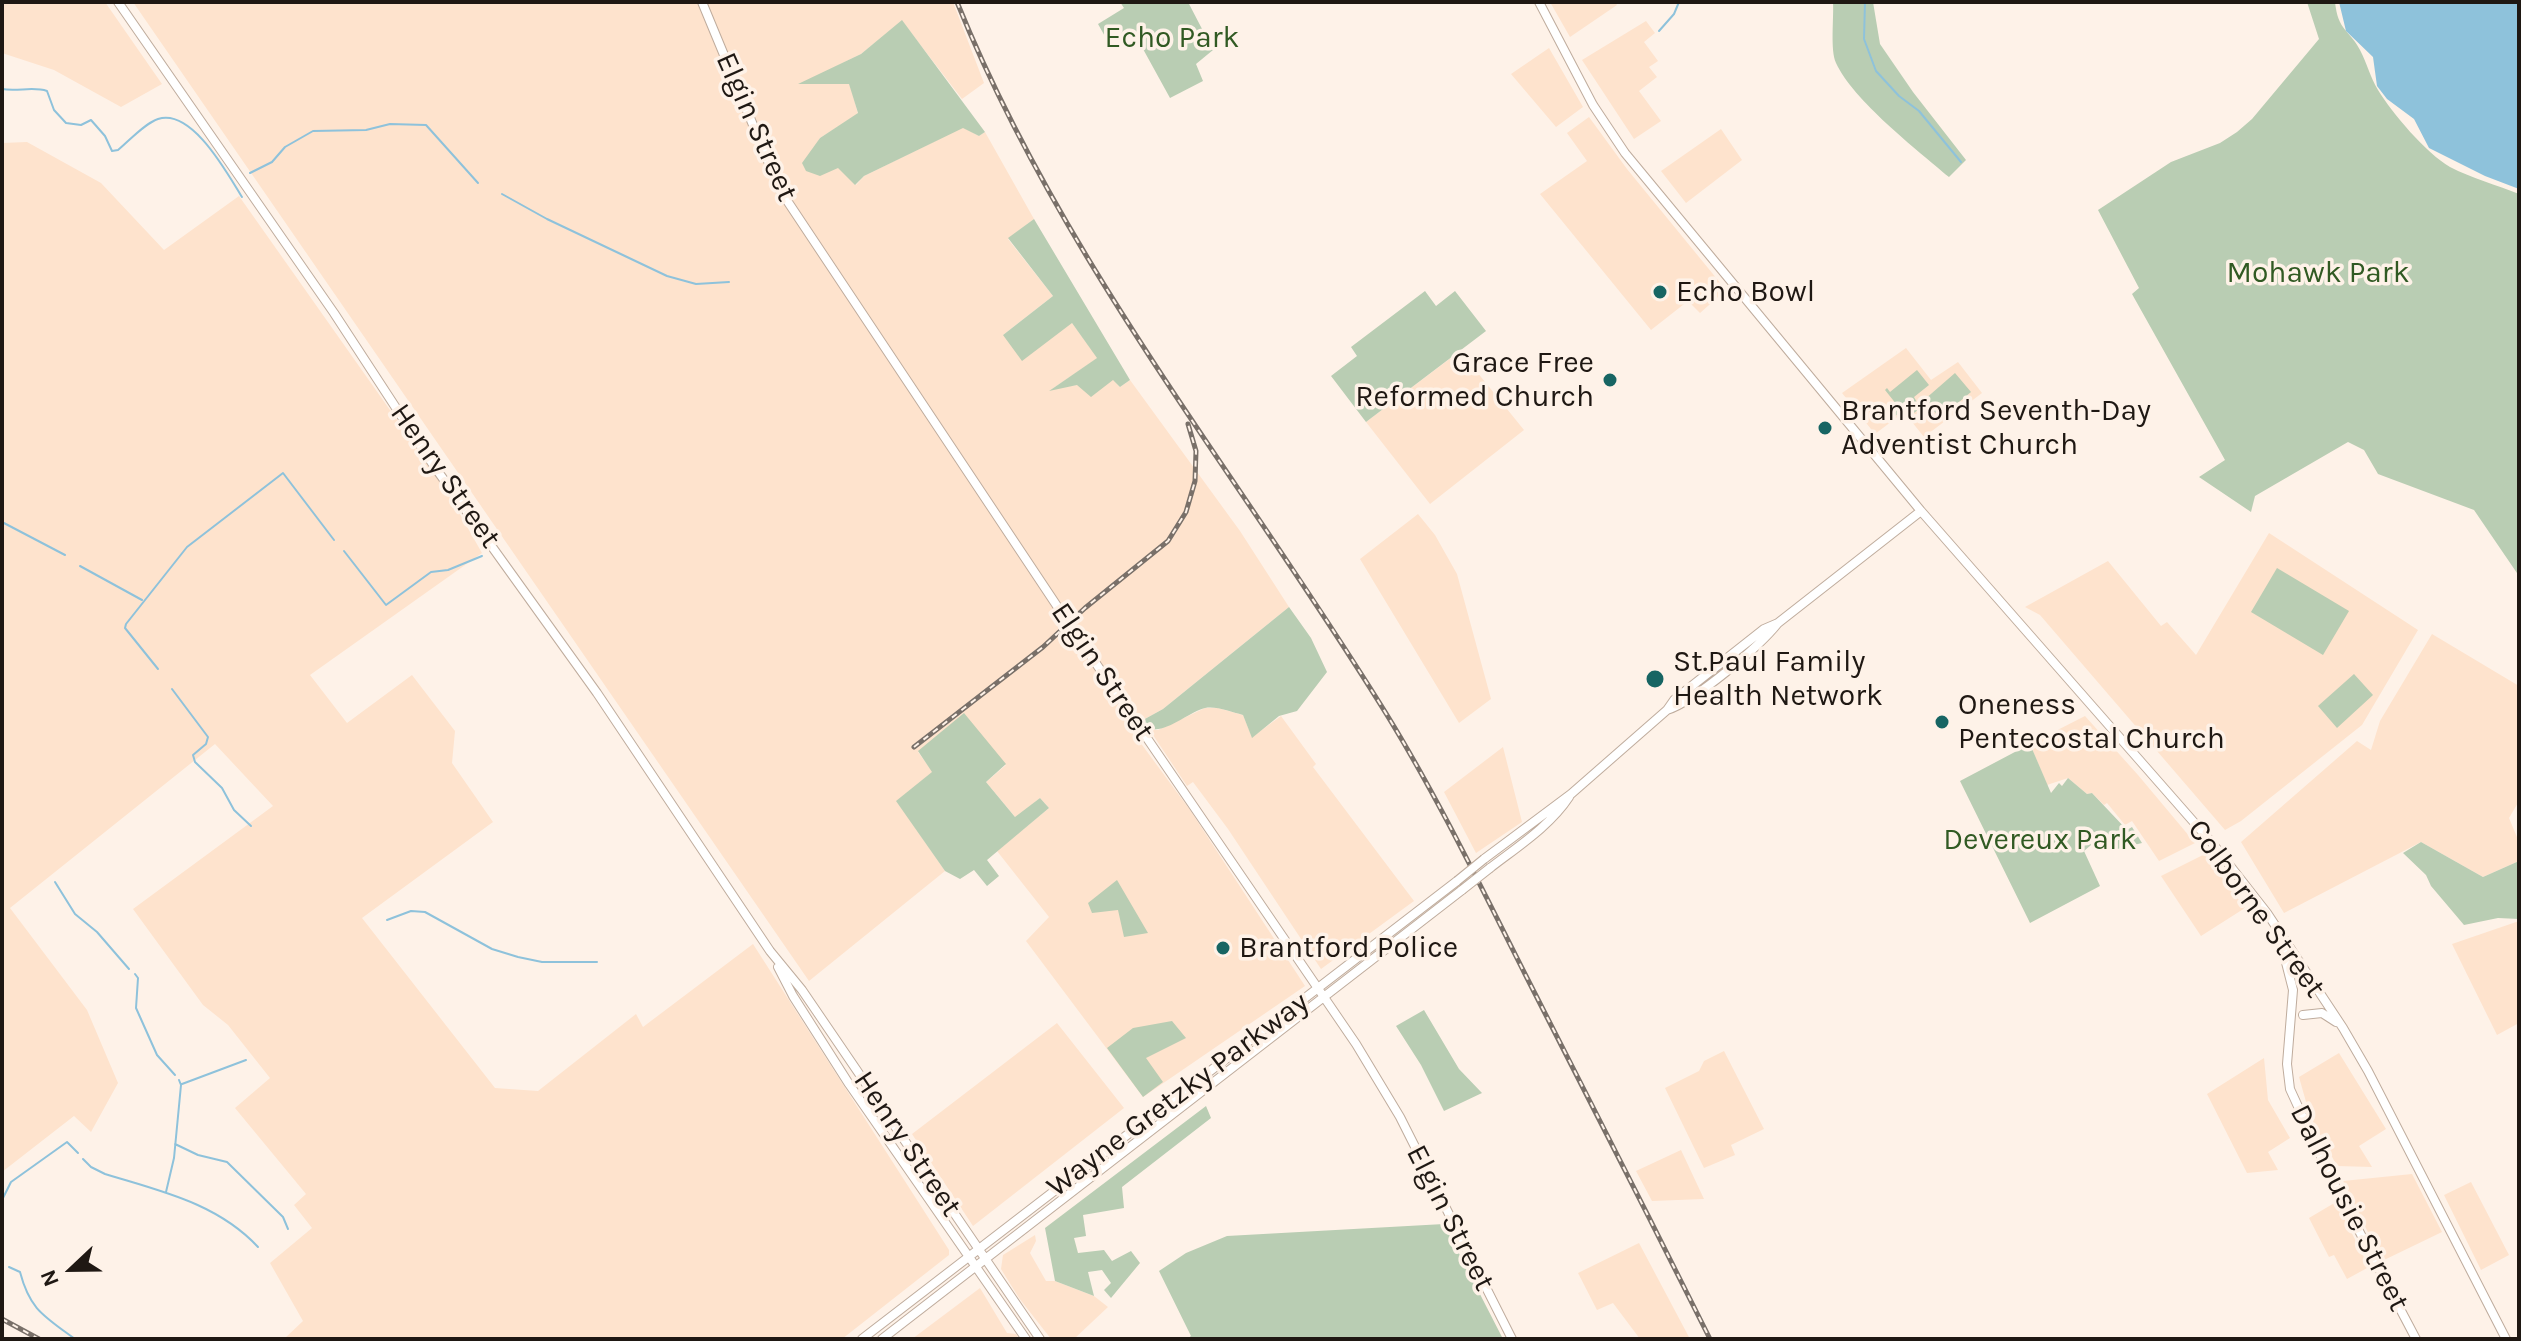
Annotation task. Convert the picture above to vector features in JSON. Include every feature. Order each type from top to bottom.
[{"type":"main road","name":"Henry Street","points":[[118,2],[334,313],[434,466],[597,693],[770,951],[802,990],[1040,1339]]},
{"type":"main road","name":"Elgin Street","points":[[702,2],[780,190],[1074,632],[1322,993],[1400,1117],[1512,1339]]},
{"type":"main road","points":[[1539,2],[1593,105],[1625,153],[1921,511]]},
{"type":"main road","name":"Wayne Gretzky Parkway","points":[[882,1339],[1322,993],[1484,859],[1571,794],[1667,710],[1678,707],[1715,679],[1768,636],[1778,623],[1921,511]]},
{"type":"main road","name":"Colborne Street","points":[[1921,511],[2213,844],[2278,930],[2343,1028],[2506,1339]]},
{"type":"main road","name":"Wayne Gretzky Parkway","points":[[862,1339],[967,1255],[1462,890],[1562,808],[1571,794]]},
{"type":"main road","name":"Dalhousie Street","points":[[2278,930],[2291,975],[2287,1064],[2290,1089],[2330,1176],[2416,1339]]},
{"type":"main road","name":"Henry Street","points":[[770,951],[793,996],[849,1084],[1026,1339]]},
{"type":"main road","points":[[2291,1027],[2324,1000]]},
{"type":"main road","points":[[2303,1015],[2322,1013],[2343,1028]]},
{"type":"shaded area","points":[[2,2],[105,2],[162,84],[121,107],[54,70],[2,53]]},
{"type":"shaded area","points":[[133,2],[953,2],[984,83],[962,99],[902,21],[861,54],[801,84],[850,84],[858,114],[820,138],[814,149],[856,185],[864,176],[963,127],[979,136],[985,132],[1034,219],[1008,239],[1053,296],[1003,335],[1072,323],[1098,358],[1052,389],[1113,379],[1120,387],[1130,380],[1240,531],[1289,607],[1163,709],[1143,720],[1134,734],[1190,810],[1305,986],[1143,1097],[1026,941],[1049,917],[997,851],[1049,808],[1040,798],[1016,818],[986,782],[1006,765],[918,752],[933,772],[897,801],[945,871],[809,981]]},
{"type":"shaded area","points":[[1550,2],[1615,2],[1617,5],[1570,37]]},
{"type":"shaded area","points":[[1646,21],[1655,33],[1644,42],[1658,61],[1649,67],[1657,77],[1639,91],[1661,121],[1634,139],[1582,60]]},
{"type":"shaded area","points":[[1549,48],[1583,107],[1556,127],[1511,74]]},
{"type":"shaded area","points":[[1589,117],[1627,169],[1726,290],[1700,313],[1688,301],[1651,330],[1540,194],[1587,161],[1567,133]]},
{"type":"shaded area","points":[[1721,129],[1742,160],[1686,203],[1661,171]]},
{"type":"shaded area","points":[[27,142],[101,183],[164,250],[239,196],[445,488],[482,553],[310,675],[347,723],[412,675],[455,731],[452,763],[493,822],[362,918],[495,1088],[538,1091],[636,1014],[643,1027],[753,944],[949,1250],[949,1255],[842,1339],[284,1339],[303,1321],[270,1263],[312,1228],[294,1205],[306,1194],[235,1108],[270,1078],[228,1025],[203,1005],[133,909],[273,806],[215,744],[10,908],[87,1010],[118,1083],[91,1132],[74,1116],[2,1172],[2,143]]},
{"type":"shaded area","points":[[1906,348],[1931,380],[1958,362],[1982,393],[1924,437],[1904,412],[1875,434],[1842,393]]},
{"type":"shaded area","points":[[1460,351],[1524,430],[1430,504],[1366,422]]},
{"type":"shaded area","points":[[1418,514],[1435,535],[1457,574],[1491,699],[1459,723],[1360,559]]},
{"type":"shaded area","points":[[2269,533],[2418,630],[2362,725],[2241,821],[2225,830],[2040,615],[2025,607],[2108,561],[2161,626],[2167,622],[2196,655]]},
{"type":"shaded area","points":[[2432,634],[2519,686],[2519,801],[2509,818],[2519,842],[2519,861],[2483,877],[2421,842],[2284,913],[2241,842],[2357,741],[2371,750],[2380,721]]},
{"type":"shaded area","points":[[1205,708],[1243,715],[1252,737],[1281,716],[1316,764],[1313,767],[1414,901],[1321,969],[1228,829],[1193,782],[1187,786],[1149,729],[1158,730]]},
{"type":"shaded area","points":[[2085,716],[2195,843],[2159,861],[2132,821],[2125,825],[2107,803],[2104,805],[2092,793],[2087,794],[2068,778],[2047,785],[2030,744]]},
{"type":"shaded area","points":[[1503,747],[1522,822],[1476,853],[1444,792]]},
{"type":"shaded area","points":[[2205,854],[2245,908],[2201,936],[2161,876]]},
{"type":"shaded area","points":[[2519,921],[2519,1023],[2497,1035],[2452,944]]},
{"type":"shaded area","points":[[1057,1023],[1124,1108],[973,1226],[912,1134]]},
{"type":"shaded area","points":[[1724,1051],[1764,1129],[1731,1145],[1735,1155],[1704,1168],[1665,1088],[1699,1071],[1704,1061]]},
{"type":"shaded area","points":[[2339,1053],[2386,1129],[2359,1146],[2372,1167],[2337,1166],[2310,1116],[2299,1077]]},
{"type":"shaded area","points":[[2264,1058],[2268,1100],[2290,1138],[2268,1152],[2278,1170],[2247,1173],[2207,1094]]},
{"type":"shaded area","points":[[1681,1150],[1704,1199],[1652,1201],[1636,1171]]},
{"type":"shaded area","points":[[2412,1174],[2442,1232],[2382,1261],[2343,1181]]},
{"type":"shaded area","points":[[2471,1182],[2509,1255],[2481,1270],[2444,1195]]},
{"type":"shaded area","points":[[2336,1202],[2369,1267],[2347,1279],[2334,1255],[2329,1257],[2309,1218]]},
{"type":"shaded area","points":[[1035,1235],[1036,1241],[1030,1253],[1046,1281],[1055,1281],[1094,1296],[1108,1307],[1074,1339],[1051,1339],[1001,1269],[1003,1255]]},
{"type":"shaded area","points":[[1639,1243],[1690,1339],[1640,1339],[1613,1303],[1597,1310],[1578,1273]]},
{"type":"shaded area","points":[[980,1288],[1007,1333],[1016,1334],[1019,1339],[912,1339]]},
{"type":"green space","name":"Echo Park","points":[[1120,2],[1188,2],[1213,50],[1196,64],[1203,81],[1170,98],[1132,29],[1107,40],[1098,24],[1124,8]]},
{"type":"green space","points":[[1833,2],[1873,2],[1880,44],[1966,160],[1949,177],[1887,124],[1844,77],[1834,57]]},
{"type":"green space","name":"Mohawk Park","points":[[2307,2],[2335,2],[2341,24],[2360,50],[2378,90],[2420,143],[2450,167],[2519,194],[2519,576],[2474,510],[2378,474],[2364,450],[2348,442],[2255,496],[2251,512],[2199,477],[2225,460],[2132,294],[2139,288],[2098,210],[2171,162],[2220,143],[2252,119],[2319,39]]},
{"type":"green space","points":[[902,20],[985,132],[979,136],[963,128],[864,176],[855,185],[838,168],[820,176],[806,171],[802,163],[820,138],[858,113],[849,84],[798,84],[861,54]]},
{"type":"green space","points":[[1034,219],[1130,380],[1120,387],[1113,380],[1091,397],[1077,385],[1049,391],[1097,358],[1072,323],[1022,361],[1003,335],[1053,296],[1008,238]]},
{"type":"green space","points":[[1425,291],[1436,306],[1455,291],[1486,331],[1366,422],[1331,376],[1357,356],[1351,347]]},
{"type":"green space","points":[[1917,370],[1929,385],[1914,397],[1920,408],[1914,413],[1908,406],[1894,417],[1889,411],[1897,405],[1885,390],[1887,388],[1890,392]]},
{"type":"green space","points":[[1955,373],[1971,392],[1940,418],[1924,400]]},
{"type":"green space","points":[[2277,568],[2349,611],[2323,655],[2251,612]]},
{"type":"green space","points":[[1289,607],[1311,638],[1327,672],[1297,711],[1279,716],[1252,738],[1243,715],[1214,708],[1205,708],[1162,728],[1148,727],[1143,720],[1163,709]]},
{"type":"green space","points":[[2354,674],[2373,695],[2337,728],[2318,706]]},
{"type":"green space","points":[[964,713],[1006,764],[986,782],[1015,817],[1040,798],[1049,808],[987,860],[999,876],[987,886],[974,870],[960,879],[945,871],[896,801],[932,772],[918,751]]},
{"type":"green space","name":"Devereux Park","points":[[2030,744],[2051,793],[2068,778],[2087,794],[2092,793],[2127,830],[2132,827],[2142,843],[2109,851],[2097,840],[2084,851],[2100,886],[2030,923],[1960,781]]},
{"type":"green space","points":[[2421,842],[2483,877],[2519,861],[2519,919],[2498,918],[2464,925],[2431,886],[2426,875],[2403,853]]},
{"type":"green space","points":[[1117,880],[1148,933],[1124,937],[1118,910],[1092,913],[1088,903]]},
{"type":"green space","points":[[1424,1010],[1459,1069],[1482,1093],[1444,1111],[1421,1065],[1396,1026]]},
{"type":"green space","points":[[1172,1021],[1186,1038],[1146,1058],[1163,1082],[1143,1097],[1107,1048],[1133,1028]]},
{"type":"green space","points":[[1206,1106],[1211,1118],[1122,1187],[1124,1208],[1083,1215],[1086,1236],[1074,1238],[1078,1253],[1104,1250],[1112,1261],[1131,1251],[1140,1263],[1111,1298],[1104,1290],[1111,1283],[1102,1270],[1088,1272],[1094,1296],[1055,1281],[1045,1228]]},
{"type":"green space","points":[[1444,1224],[1503,1339],[1187,1339],[1191,1336],[1159,1271],[1186,1253],[1227,1236]]},
{"type":"water","points":[[2339,2],[2519,2],[2519,189],[2429,148],[2414,119],[2387,99],[2377,86],[2373,57],[2346,31]]},
{"type":"waterway","points":[[1659,31],[1674,14],[1679,2]]},
{"type":"waterway","points":[[1865,2],[1864,39],[1876,71],[1899,96],[1919,111],[1961,162]]},
{"type":"waterway","points":[[2,89],[47,91],[54,110],[66,123],[81,125],[91,120],[105,136],[112,151],[118,150],[142,128],[158,119],[171,118],[183,123],[207,145],[242,197]]},
{"type":"waterway","points":[[250,173],[272,162],[285,147],[313,131],[366,130],[390,124],[426,125],[478,183]]},
{"type":"waterway","points":[[502,194],[667,276],[696,284],[729,282]]},
{"type":"waterway","points":[[158,669],[125,628],[126,624],[187,547],[283,473],[334,540]]},
{"type":"waterway","points":[[2,522],[65,555]]},
{"type":"waterway","points":[[344,551],[386,605],[431,572],[448,570],[482,556]]},
{"type":"waterway","points":[[80,566],[142,600]]},
{"type":"waterway","points":[[172,689],[208,737],[206,744],[193,755],[195,762],[222,788],[234,810],[251,826]]},
{"type":"waterway","points":[[55,882],[75,914],[97,932],[129,969]]},
{"type":"waterway","points":[[387,920],[411,911],[425,912],[492,949],[518,957],[542,962],[597,962]]},
{"type":"waterway","points":[[135,974],[138,978],[136,1008],[157,1055],[175,1075]]},
{"type":"waterway","points":[[182,1084],[246,1060]]},
{"type":"waterway","points":[[166,1192],[174,1158],[179,1080]]},
{"type":"waterway","points":[[2,1200],[11,1182],[67,1142],[78,1153]]},
{"type":"waterway","points":[[175,1144],[198,1155],[227,1162],[283,1217],[288,1229]]},
{"type":"waterway","points":[[83,1159],[105,1174],[206,1209],[225,1219],[258,1247]]},
{"type":"waterway","points":[[9,1267],[20,1272],[28,1295],[40,1311],[75,1339]]},
{"type":"railway","points":[[957,2],[1000,98],[1048,190],[1101,279],[1331,627],[1424,778],[1710,1339]]},
{"type":"railway","points":[[914,747],[1043,647],[1085,608],[1168,541],[1186,512],[1195,481],[1196,451],[1188,424]]},
{"type":"railway","points":[[2,1319],[39,1339]]},
{"type":"place","name":"Echo Bowl","points":[[1660,292]]},
{"type":"place","name":"Grace Free Reformed Church","points":[[1610,380]]},
{"type":"place","name":"Brantford Seventh-Day Adventist Church","points":[[1825,428]]},
{"type":"place","name":"St.Paul Family Health Network","points":[[1655,679]]},
{"type":"place","name":"Oneness Pentecostal Church","points":[[1942,722]]},
{"type":"place","name":"Brantford Police","points":[[1223,948]]}]
